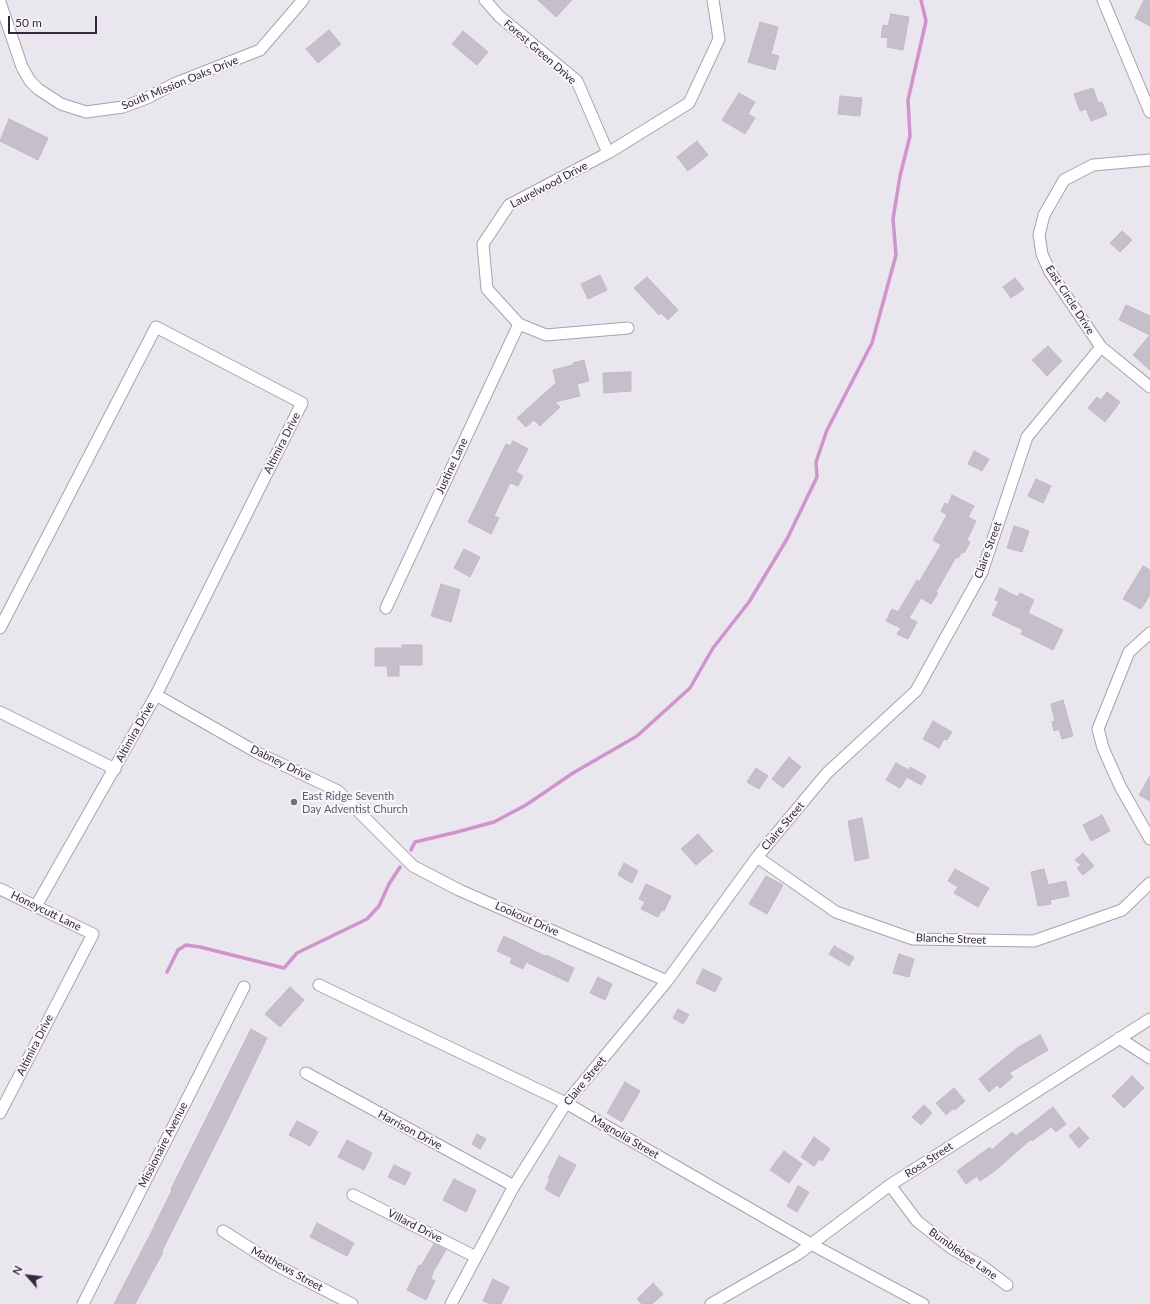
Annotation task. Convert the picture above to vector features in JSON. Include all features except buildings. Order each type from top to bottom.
[{"type":"street","name":"South Mission Oaks Drive","points":[[0,2],[22,66],[30,81],[38,89],[61,104],[86,112],[123,107],[148,98],[176,83],[260,50],[302,0]]},
{"type":"street","name":"Forest Green Drive","points":[[485,0],[499,16],[577,82],[608,153]]},
{"type":"street","name":"Laurelwood Drive","points":[[628,328],[546,334],[518,324],[487,289],[483,244],[509,205],[608,153],[689,103],[719,39],[713,0]]},
{"type":"street","points":[[1103,0],[1150,112]]},
{"type":"street","name":"East Circle Drive","points":[[1150,160],[1093,165],[1064,180],[1044,215],[1039,235],[1042,254],[1050,272],[1101,347],[1150,387]]},
{"type":"street","name":"Justine Lane","points":[[386,608],[518,324]]},
{"type":"street","name":"Altimira Drive","points":[[0,628],[156,327],[302,403],[156,695],[36,906]]},
{"type":"street","name":"Claire Street","points":[[451,1304],[514,1186],[566,1102],[667,981],[757,857],[827,773],[916,691],[982,572],[1027,437],[1101,347]]},
{"type":"street","points":[[1150,633],[1129,652],[1098,729],[1103,748],[1120,786],[1150,839]]},
{"type":"street","name":"Dabney Drive","points":[[156,695],[258,752],[338,791],[393,847]]},
{"type":"street","points":[[0,712],[115,769]]},
{"type":"street","name":"Lookout Drive","points":[[393,847],[413,866],[459,890],[667,981]]},
{"type":"street","name":"Blanche Street","points":[[757,857],[836,912],[913,939],[1034,941],[1122,910],[1150,883]]},
{"type":"street","name":"Honeycutt Lane","points":[[0,889],[93,934]]},
{"type":"street","name":"Altimira Drive","points":[[0,1113],[93,934]]},
{"type":"street","name":"Magnolia Street","points":[[319,985],[566,1102],[811,1244],[923,1304]]},
{"type":"street","name":"Missionaire Avenue","points":[[83,1304],[244,987]]},
{"type":"street","name":"Rosa Street","points":[[712,1304],[798,1254],[890,1185],[1119,1038],[1150,1020]]},
{"type":"street","points":[[1119,1038],[1150,1058]]},
{"type":"street","name":"Harrison Drive","points":[[306,1073],[514,1186]]},
{"type":"street","name":"Bumblebee Lane","points":[[890,1185],[917,1221],[951,1248],[982,1266],[1007,1285]]},
{"type":"street","name":"Villard Drive","points":[[353,1195],[476,1257]]},
{"type":"street","name":"Matthews Street","points":[[223,1232],[278,1266],[352,1304]]},
{"type":"waterway","points":[[411,850],[415,842],[494,822],[526,805],[573,773],[637,736],[690,688],[713,648],[749,602],[787,539],[817,477],[816,462],[827,430],[872,343],[896,255],[893,219],[900,176],[910,136],[908,100],[926,21],[921,0]]},
{"type":"waterway","points":[[167,972],[178,950],[186,945],[200,947],[284,968],[297,953],[367,919],[379,906],[389,884],[400,867]]},
{"type":"place","name":"East Ridge Seventh Day Adventist Church","points":[[294,802]]}]
